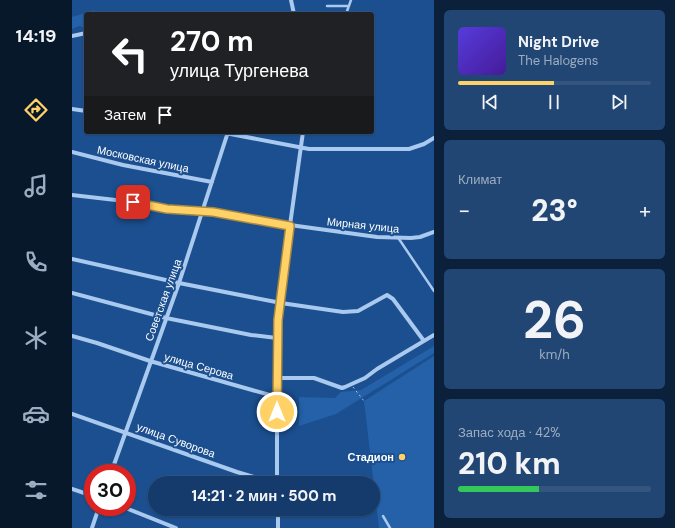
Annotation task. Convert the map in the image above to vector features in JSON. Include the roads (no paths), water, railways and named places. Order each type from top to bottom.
[{"type":"street","points":[[291,0],[294,12]]},
{"type":"street","points":[[72,36],[84,33]]},
{"type":"street","points":[[72,109],[84,111]]},
{"type":"street","name":"Советская улица","points":[[114,464],[179,283],[228,134]]},
{"type":"street","points":[[233,134],[302,148],[408,149],[424,144],[434,138]]},
{"type":"street","points":[[277,476],[277,338],[290,226],[304,134]]},
{"type":"street","name":"Московская улица","points":[[72,152],[123,165],[212,182]]},
{"type":"street","name":"Мирная улица","points":[[72,195],[133,202],[167,209],[213,212],[290,226],[399,239],[420,237],[434,232]]},
{"type":"street","points":[[72,259],[179,283],[281,303],[348,312],[358,311],[383,296],[391,296],[424,341]]},
{"type":"street","points":[[72,293],[166,318],[251,335],[277,338]]},
{"type":"street","points":[[277,378],[314,378],[342,388],[365,378],[377,369],[434,335]]},
{"type":"street","name":"улица Серова","points":[[72,336],[150,362],[277,397]]},
{"type":"street","name":"улица Суворова","points":[[72,414],[250,476]]},
{"type":"street","points":[[72,489],[84,493]]},
{"type":"street","points":[[136,512],[176,528]]},
{"type":"street","points":[[92,528],[96,516]]},
{"type":"street","points":[[278,516],[278,528]]},
{"type":"lane","points":[[347,12],[351,0]]},
{"type":"lane","points":[[327,6],[349,6]]},
{"type":"lane","points":[[399,239],[434,291]]},
{"type":"lane","points":[[383,516],[390,528]]},
{"type":"place","name":"Стадион","points":[[402,457]]}]
